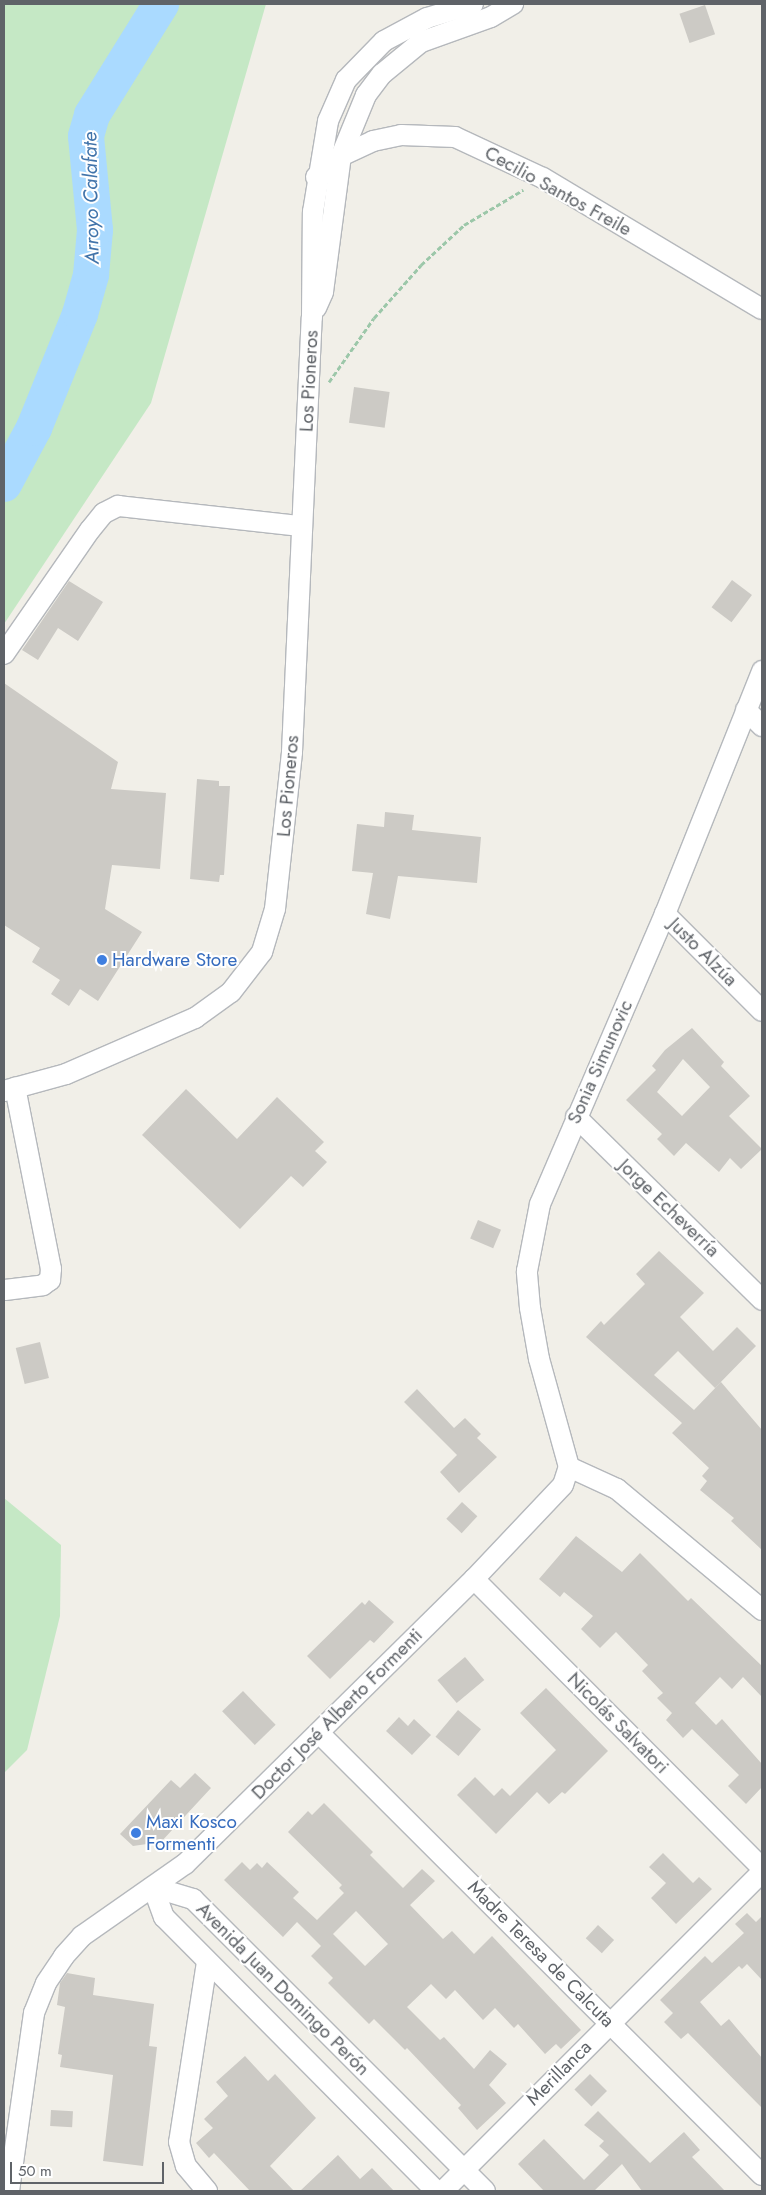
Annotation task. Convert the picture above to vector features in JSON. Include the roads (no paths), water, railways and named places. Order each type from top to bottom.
[{"type":"street","name":"Los Pioneros","points":[[9,1090],[66,1074],[195,1018],[230,992],[262,952],[275,909],[292,752],[300,526],[312,317],[316,176],[328,121],[337,97],[356,67],[395,32],[473,4]]},
{"type":"street","name":"Los Pioneros","points":[[312,317],[324,292],[341,156],[366,95],[400,58],[421,42],[491,17],[513,4]]},
{"type":"street","name":"Cecilio Santos Freile","points":[[316,176],[341,156],[373,141],[401,135],[455,137],[543,178],[762,309]]},
{"type":"street","points":[[4,654],[90,530],[104,513],[118,506],[300,526]]},
{"type":"street","name":"Sonia Simunovic","points":[[569,1467],[539,1359],[527,1271],[540,1204],[665,914],[762,671]]},
{"type":"street","points":[[746,710],[762,726]]},
{"type":"street","name":"Justo Alzúa","points":[[665,914],[762,1011]]},
{"type":"street","points":[[5,1290],[43,1285],[50,1280],[51,1269],[9,1090]]},
{"type":"street","name":"Jorge Echeverría","points":[[576,1117],[762,1300]]},
{"type":"street","points":[[569,1467],[617,1489],[762,1610]]},
{"type":"street","name":"Doctor José Alberto Formenti","points":[[10,2191],[34,2013],[46,1982],[82,1936],[185,1864],[319,1733],[474,1579],[563,1485],[569,1467]]},
{"type":"street","name":"Nicolás Salvatori","points":[[474,1579],[762,1870]]},
{"type":"street","name":"Madre Teresa de Calcuta","points":[[319,1733],[762,2175]]},
{"type":"street","name":"Merillanca","points":[[443,2191],[762,1870]]},
{"type":"street","name":"Avenida Juan Domingo Perón","points":[[153,1887],[164,1916],[207,1962],[436,2191]]},
{"type":"street","name":"Avenida Juan Domingo Perón","points":[[153,1887],[193,1898],[485,2191]]},
{"type":"street","points":[[207,1962],[179,2142],[182,2160],[207,2191]]},
{"type":"waterway","name":"Arroyo Calafate","points":[[4,484],[34,428],[80,314],[91,275],[95,230],[86,136],[92,115],[161,4]]},
{"type":"place","name":"Hardware Store","points":[[102,960]]},
{"type":"place","name":"Maxi Kosco Formenti","points":[[136,1833]]}]
